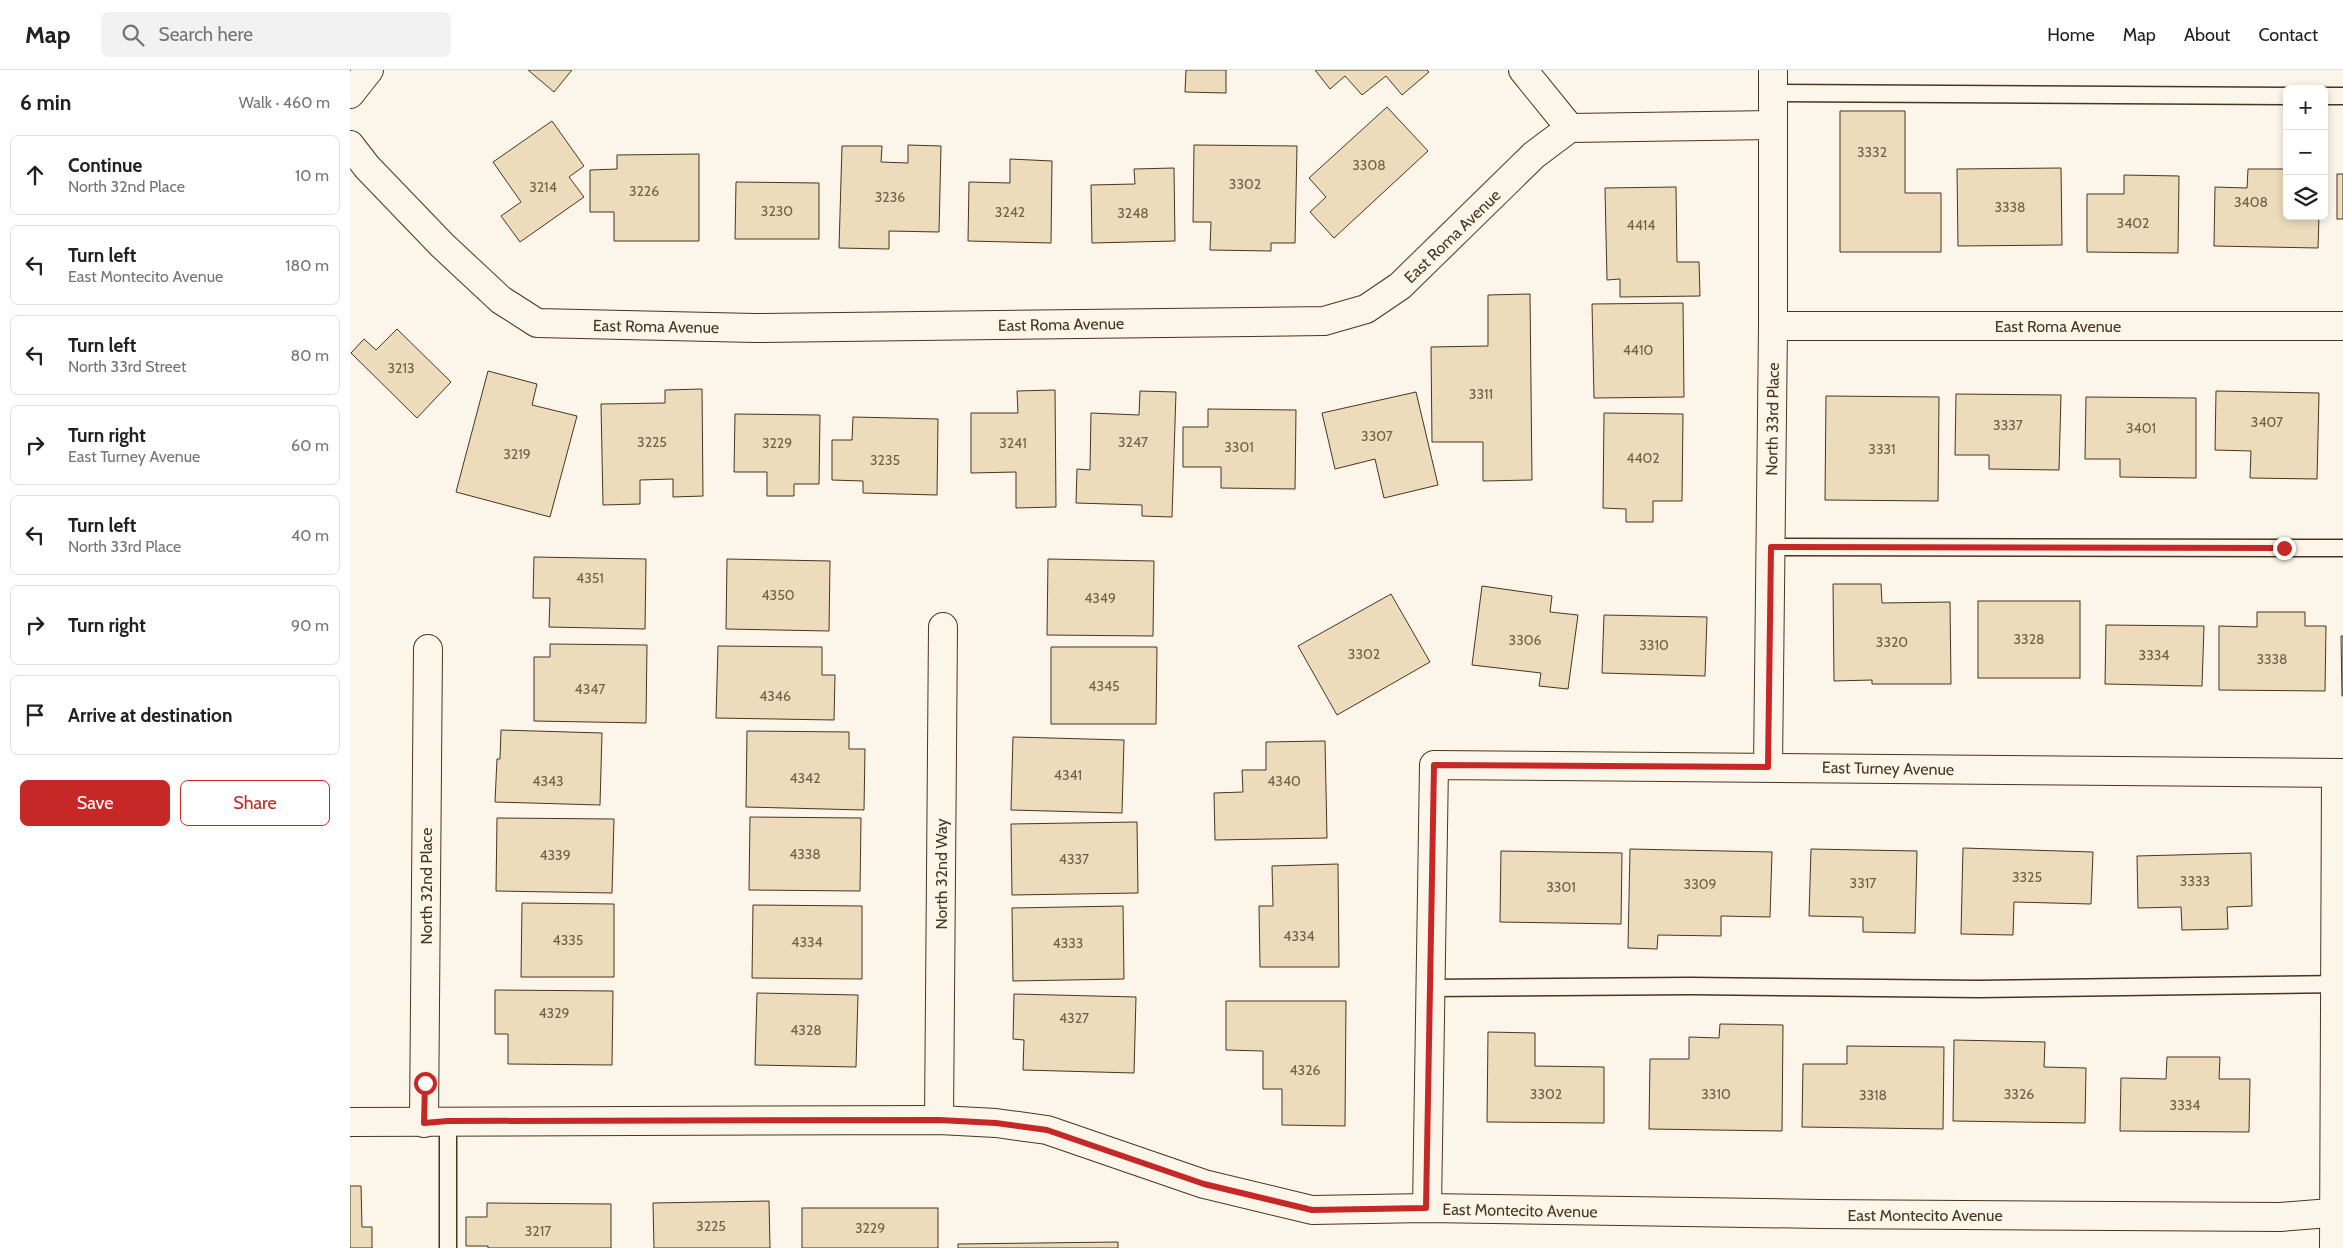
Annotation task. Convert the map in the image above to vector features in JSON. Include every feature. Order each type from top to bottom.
[{"type":"street","points":[[350,94],[369,70]]},
{"type":"street","points":[[1523,70],[1570,128],[1774,125]]},
{"type":"street","name":"North 33rd Place","points":[[1768,767],[1773,326],[1773,82]]},
{"type":"street","name":"East Roma Avenue","points":[[350,145],[366,167],[442,245],[501,300],[538,323],[755,328],[1324,322],[1366,308],[1400,286],[1534,155],[1570,128]]},
{"type":"street","name":"East Roma Avenue","points":[[1773,326],[2343,326]]},
{"type":"street","name":"North 32nd Way","points":[[939,1120],[943,627]]},
{"type":"street","name":"North 32nd Place","points":[[428,649],[436,1122]]},
{"type":"street","name":"East Turney Avenue","points":[[1429,988],[1434,765],[2340,773]]},
{"type":"street","points":[[2334,1248],[2339,1212],[2340,773]]},
{"type":"street","points":[[1426,1208],[1429,988]]},
{"type":"street","name":"East Montecito Avenue","points":[[350,1122],[939,1120],[996,1123],[1047,1130],[1204,1184],[1312,1210],[1426,1208],[1832,1214],[2270,1217],[2339,1212]]},
{"type":"lane","points":[[1773,82],[2283,96]]},
{"type":"lane","points":[[2328,96],[2343,96]]},
{"type":"lane","points":[[1771,547],[2343,548]]},
{"type":"lane","points":[[1429,988],[1690,986],[1980,989],[2339,984]]},
{"type":"lane","points":[[436,1122],[448,1248]]},
{"type":"building","points":[[528,70],[572,70],[554,92]]},
{"type":"building","points":[[1186,70],[1226,70],[1226,93],[1185,92]]},
{"type":"building","points":[[1315,70],[1427,70],[1429,72],[1402,95],[1386,76],[1362,95],[1345,76],[1330,89]]},
{"type":"building","points":[[1387,107],[1428,151],[1334,238],[1310,212],[1326,197],[1309,178]]},
{"type":"building","points":[[1840,111],[1905,111],[1905,193],[1941,193],[1941,252],[1840,252]]},
{"type":"building","points":[[552,121],[584,166],[569,177],[584,197],[520,242],[501,216],[521,202],[493,162]]},
{"type":"building","points":[[908,145],[941,146],[939,232],[889,231],[889,249],[839,248],[842,146],[882,146],[881,162],[908,163]]},
{"type":"building","points":[[1194,145],[1297,146],[1295,243],[1271,243],[1271,251],[1210,250],[1211,222],[1193,222]]},
{"type":"building","points":[[699,154],[699,241],[614,241],[614,212],[590,212],[590,170],[617,169],[617,155]]},
{"type":"building","points":[[1010,159],[1052,161],[1051,243],[968,241],[969,182],[1010,183]]},
{"type":"building","points":[[1174,168],[1175,241],[1092,243],[1091,185],[1135,184],[1134,169]]},
{"type":"building","points":[[2061,168],[2062,245],[1958,246],[1957,169]]},
{"type":"building","points":[[2248,169],[2283,169],[2283,220],[2319,220],[2318,248],[2214,246],[2215,187],[2247,188]]},
{"type":"building","points":[[2337,174],[2343,174],[2343,219],[2337,219]]},
{"type":"building","points":[[2124,175],[2179,176],[2178,253],[2087,252],[2087,194],[2124,194]]},
{"type":"building","points":[[736,182],[819,183],[819,239],[735,239]]},
{"type":"building","points":[[1676,187],[1677,262],[1699,262],[1700,296],[1620,297],[1620,279],[1607,280],[1605,188]]},
{"type":"building","points":[[1530,294],[1532,480],[1483,481],[1483,442],[1432,442],[1431,347],[1488,346],[1488,295]]},
{"type":"building","points":[[1683,303],[1684,397],[1594,398],[1592,304]]},
{"type":"building","points":[[397,329],[451,382],[417,418],[351,353],[364,339],[376,350]]},
{"type":"building","points":[[488,371],[537,384],[532,405],[577,416],[550,517],[456,492]]},
{"type":"building","points":[[702,389],[703,496],[673,497],[673,479],[640,480],[640,504],[603,505],[601,404],[665,403],[665,390]]},
{"type":"building","points":[[1055,390],[1056,507],[1016,508],[1016,472],[971,473],[971,413],[1018,413],[1017,391]]},
{"type":"building","points":[[1140,391],[1176,392],[1172,517],[1142,516],[1142,505],[1076,503],[1077,469],[1090,470],[1091,413],[1139,415]]},
{"type":"building","points":[[2216,391],[2319,393],[2317,479],[2250,478],[2251,451],[2215,450]]},
{"type":"building","points":[[1416,392],[1438,485],[1384,498],[1375,459],[1335,469],[1322,413]]},
{"type":"building","points":[[1956,394],[2061,395],[2059,470],[1989,469],[1989,455],[1955,455]]},
{"type":"building","points":[[1826,396],[1939,397],[1938,501],[1825,500]]},
{"type":"building","points":[[2086,397],[2196,398],[2196,478],[2120,477],[2120,459],[2085,459]]},
{"type":"building","points":[[1208,409],[1296,410],[1295,489],[1221,488],[1221,467],[1183,467],[1183,427],[1208,427]]},
{"type":"building","points":[[1604,413],[1683,414],[1682,501],[1653,501],[1653,522],[1626,522],[1626,509],[1603,508]]},
{"type":"building","points":[[735,414],[820,415],[819,484],[794,484],[794,496],[767,496],[767,472],[734,472]]},
{"type":"building","points":[[853,417],[938,419],[937,495],[863,493],[863,481],[832,480],[832,440],[852,440]]},
{"type":"building","points":[[534,557],[646,559],[645,629],[549,627],[550,598],[533,598]]},
{"type":"building","points":[[727,559],[830,561],[829,631],[726,629]]},
{"type":"building","points":[[1048,559],[1154,561],[1153,636],[1047,635]]},
{"type":"building","points":[[1833,584],[1881,584],[1882,603],[1950,602],[1951,684],[1872,684],[1872,680],[1834,681]]},
{"type":"building","points":[[1482,586],[1552,596],[1550,612],[1578,615],[1568,689],[1539,686],[1541,673],[1472,665]]},
{"type":"building","points":[[1391,594],[1430,662],[1337,715],[1298,646]]},
{"type":"building","points":[[1978,601],[2080,601],[2080,678],[1978,678]]},
{"type":"building","points":[[2257,612],[2305,612],[2305,626],[2326,626],[2325,691],[2219,690],[2219,626],[2257,627]]},
{"type":"building","points":[[1604,615],[1707,617],[1705,676],[1602,673]]},
{"type":"building","points":[[2106,625],[2204,626],[2202,686],[2105,684]]},
{"type":"building","points":[[2341,636],[2343,636],[2343,696],[2342,696]]},
{"type":"building","points":[[550,644],[647,645],[646,723],[534,721],[534,657],[550,657]]},
{"type":"building","points":[[718,646],[822,647],[822,675],[835,675],[834,720],[716,718]]},
{"type":"building","points":[[1051,647],[1157,647],[1156,724],[1051,724]]},
{"type":"building","points":[[501,730],[602,733],[600,805],[495,802],[497,759],[500,759]]},
{"type":"building","points":[[747,731],[849,732],[849,749],[865,749],[864,810],[746,807]]},
{"type":"building","points":[[1013,737],[1124,740],[1122,813],[1011,810]]},
{"type":"building","points":[[1325,741],[1327,838],[1215,840],[1214,793],[1243,792],[1242,770],[1266,770],[1266,742]]},
{"type":"building","points":[[750,817],[861,818],[860,891],[749,890]]},
{"type":"building","points":[[497,818],[614,819],[612,893],[496,891]]},
{"type":"building","points":[[1137,822],[1138,893],[1012,895],[1011,824]]},
{"type":"building","points":[[1963,848],[2093,852],[2091,904],[2014,902],[2013,935],[1961,934]]},
{"type":"building","points":[[1630,849],[1772,852],[1770,917],[1721,916],[1721,936],[1658,935],[1657,949],[1628,948]]},
{"type":"building","points":[[1811,849],[1917,851],[1915,933],[1863,932],[1863,917],[1809,916]]},
{"type":"building","points":[[1501,851],[1622,853],[1621,924],[1500,922]]},
{"type":"building","points":[[2251,853],[2252,906],[2227,907],[2228,929],[2182,930],[2181,907],[2138,908],[2137,856]]},
{"type":"building","points":[[1338,864],[1339,967],[1260,967],[1259,906],[1273,906],[1272,866]]},
{"type":"building","points":[[522,903],[614,904],[614,977],[521,977]]},
{"type":"building","points":[[753,905],[862,906],[862,979],[752,978]]},
{"type":"building","points":[[1123,906],[1124,979],[1013,981],[1012,908]]},
{"type":"building","points":[[495,990],[613,991],[612,1065],[508,1064],[508,1034],[495,1034]]},
{"type":"building","points":[[757,993],[858,995],[856,1067],[755,1065]]},
{"type":"building","points":[[1014,994],[1136,997],[1134,1073],[1023,1070],[1024,1040],[1013,1039]]},
{"type":"building","points":[[1226,1001],[1346,1001],[1345,1126],[1282,1125],[1282,1089],[1263,1089],[1263,1051],[1226,1050]]},
{"type":"building","points":[[1720,1024],[1783,1025],[1782,1131],[1649,1129],[1650,1059],[1689,1059],[1689,1037],[1719,1038]]},
{"type":"building","points":[[1488,1032],[1535,1033],[1535,1066],[1604,1067],[1604,1123],[1487,1122]]},
{"type":"building","points":[[1954,1040],[2045,1042],[2044,1067],[2086,1068],[2085,1123],[1953,1121]]},
{"type":"building","points":[[1847,1046],[1944,1047],[1943,1129],[1802,1127],[1803,1064],[1847,1064]]},
{"type":"building","points":[[2167,1057],[2220,1057],[2219,1079],[2250,1079],[2249,1132],[2120,1131],[2121,1078],[2166,1079]]},
{"type":"building","points":[[350,1186],[361,1186],[362,1227],[372,1227],[372,1248],[350,1248]]},
{"type":"building","points":[[769,1201],[770,1248],[654,1248],[653,1203]]},
{"type":"building","points":[[487,1203],[611,1204],[611,1248],[488,1248],[488,1246],[466,1246],[466,1217],[487,1217]]},
{"type":"building","points":[[802,1208],[938,1208],[938,1248],[802,1248]]},
{"type":"building","points":[[1118,1242],[1118,1248],[958,1248],[958,1244]]},
{"type":"route","points":[[425,1083],[424,1123],[448,1121],[939,1120],[996,1123],[1047,1130],[1204,1184],[1312,1210],[1426,1208],[1434,765],[1768,767],[1771,547],[2284,548]]}]
